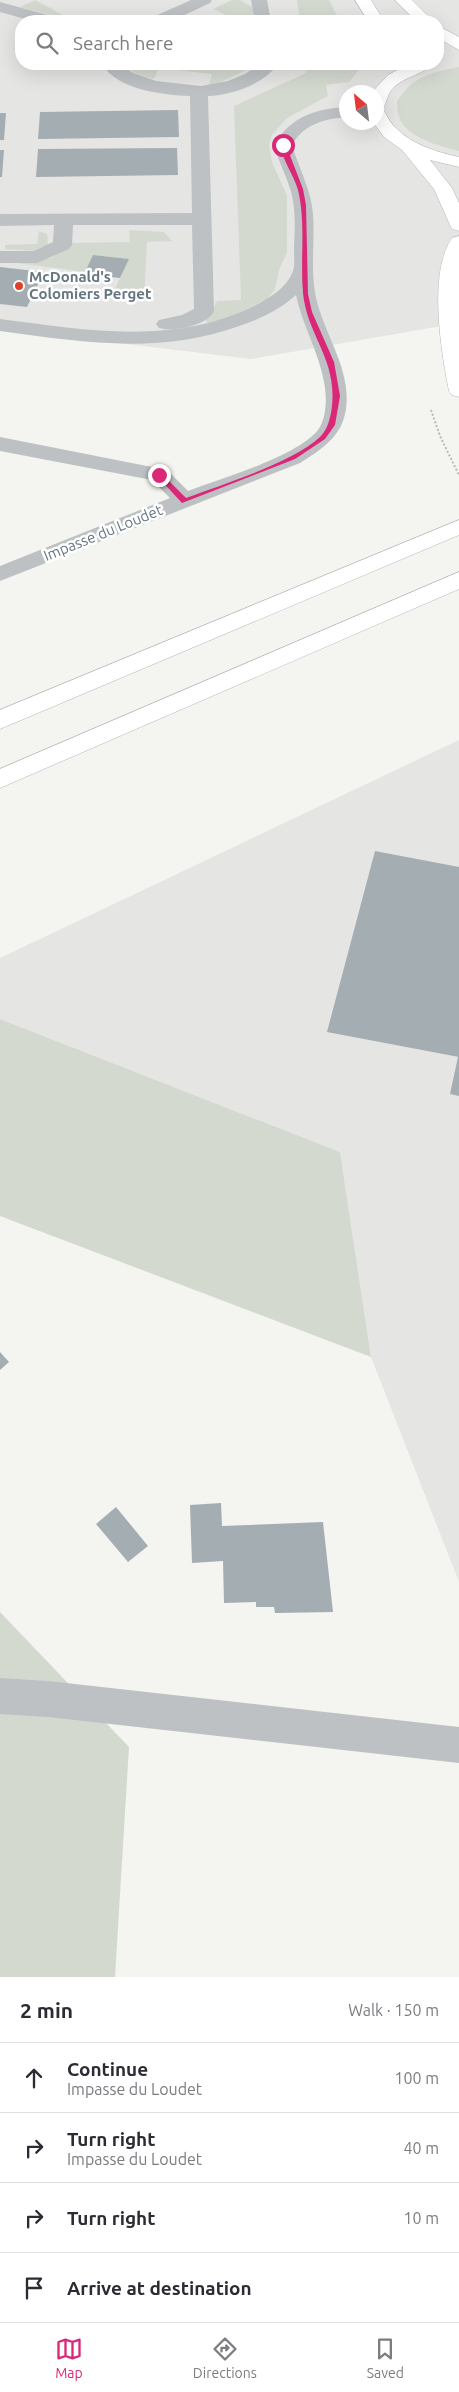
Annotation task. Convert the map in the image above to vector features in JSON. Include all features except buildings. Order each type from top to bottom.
[{"type":"main road","points":[[363,0],[372,15]]},
{"type":"main road","points":[[403,0],[419,15]]},
{"type":"main road","points":[[444,38],[457,54]]},
{"type":"main road","points":[[384,87],[392,70]]},
{"type":"main road","points":[[387,83],[409,70]]},
{"type":"main road","points":[[384,127],[392,136],[409,147],[434,157],[459,162]]},
{"type":"main road","points":[[409,147],[443,188],[459,225]]},
{"type":"main road","points":[[459,242],[450,270],[450,346],[459,391]]},
{"type":"main road","points":[[212,630],[459,510]]},
{"type":"main road","points":[[0,720],[459,527]]},
{"type":"main road","points":[[0,779],[459,580]]},
{"type":"street","points":[[172,15],[204,0]]},
{"type":"street","points":[[259,0],[261,15]]},
{"type":"street","points":[[0,7],[28,15]]},
{"type":"street","points":[[113,70],[129,79],[199,92],[225,88],[264,70]]},
{"type":"street","points":[[0,310],[121,325],[172,324],[188,320],[204,312],[199,92]]},
{"type":"street","name":"Impasse du Loudet","points":[[0,574],[292,458],[323,438],[332,425],[337,396],[331,362],[310,312],[306,294],[303,205],[300,189],[283,145],[292,131],[305,121],[339,114]]},
{"type":"street","points":[[0,220],[201,219]]},
{"type":"street","points":[[0,256],[37,257],[62,245],[64,220]]},
{"type":"street","points":[[0,325],[123,340],[166,339],[192,335],[237,321],[276,302],[298,284],[304,268]]},
{"type":"street","points":[[0,444],[159,475],[185,501]]},
{"type":"street","points":[[0,1696],[48,1699],[459,1745]]},
{"type":"path","points":[[430,407],[440,436],[459,475]]},
{"type":"shaded area","points":[[0,0],[459,0],[459,323],[251,359],[0,329]]},
{"type":"shaded area","points":[[35,0],[63,15],[51,15],[20,7]]},
{"type":"shaded area","points":[[232,0],[240,0],[254,8],[253,15],[226,15],[213,9]]},
{"type":"shaded area","points":[[297,0],[329,0],[337,15],[299,15]]},
{"type":"shaded area","points":[[459,67],[459,151],[424,140],[408,130],[399,117],[397,101],[410,86],[424,76]]},
{"type":"shaded area","points":[[131,70],[158,70],[154,79],[134,73]]},
{"type":"shaded area","points":[[177,70],[246,70],[214,85],[209,84],[212,74]]},
{"type":"shaded area","points":[[306,70],[358,70],[349,82],[326,85],[328,96],[287,118],[272,135],[269,145],[272,162],[287,196],[287,252],[279,270],[275,289],[268,298],[233,316],[209,325],[205,319],[217,301],[241,300],[234,106],[306,73]]},
{"type":"shaded area","points":[[129,230],[164,232],[172,241],[147,242],[144,302],[112,296],[128,259],[93,255],[85,272],[18,263],[20,261],[51,258],[72,243],[130,242]]},
{"type":"shaded area","points":[[39,231],[47,234],[48,245],[38,251],[5,249],[5,245],[37,244]]},
{"type":"shaded area","points":[[459,740],[459,1582],[371,1357],[340,1152],[0,1019],[0,958]]},
{"type":"shaded area","points":[[0,1019],[340,1152],[371,1357],[0,1216]]},
{"type":"shaded area","points":[[0,1612],[129,1747],[115,1977],[0,1977]]},
{"type":"place","name":"McDonald's Colomiers Perget","points":[[19,286]]},
{"type":"route","points":[[159,475],[185,501],[292,458],[323,438],[332,425],[337,396],[331,362],[316,329],[306,294],[303,205],[300,189],[283,145]]}]
